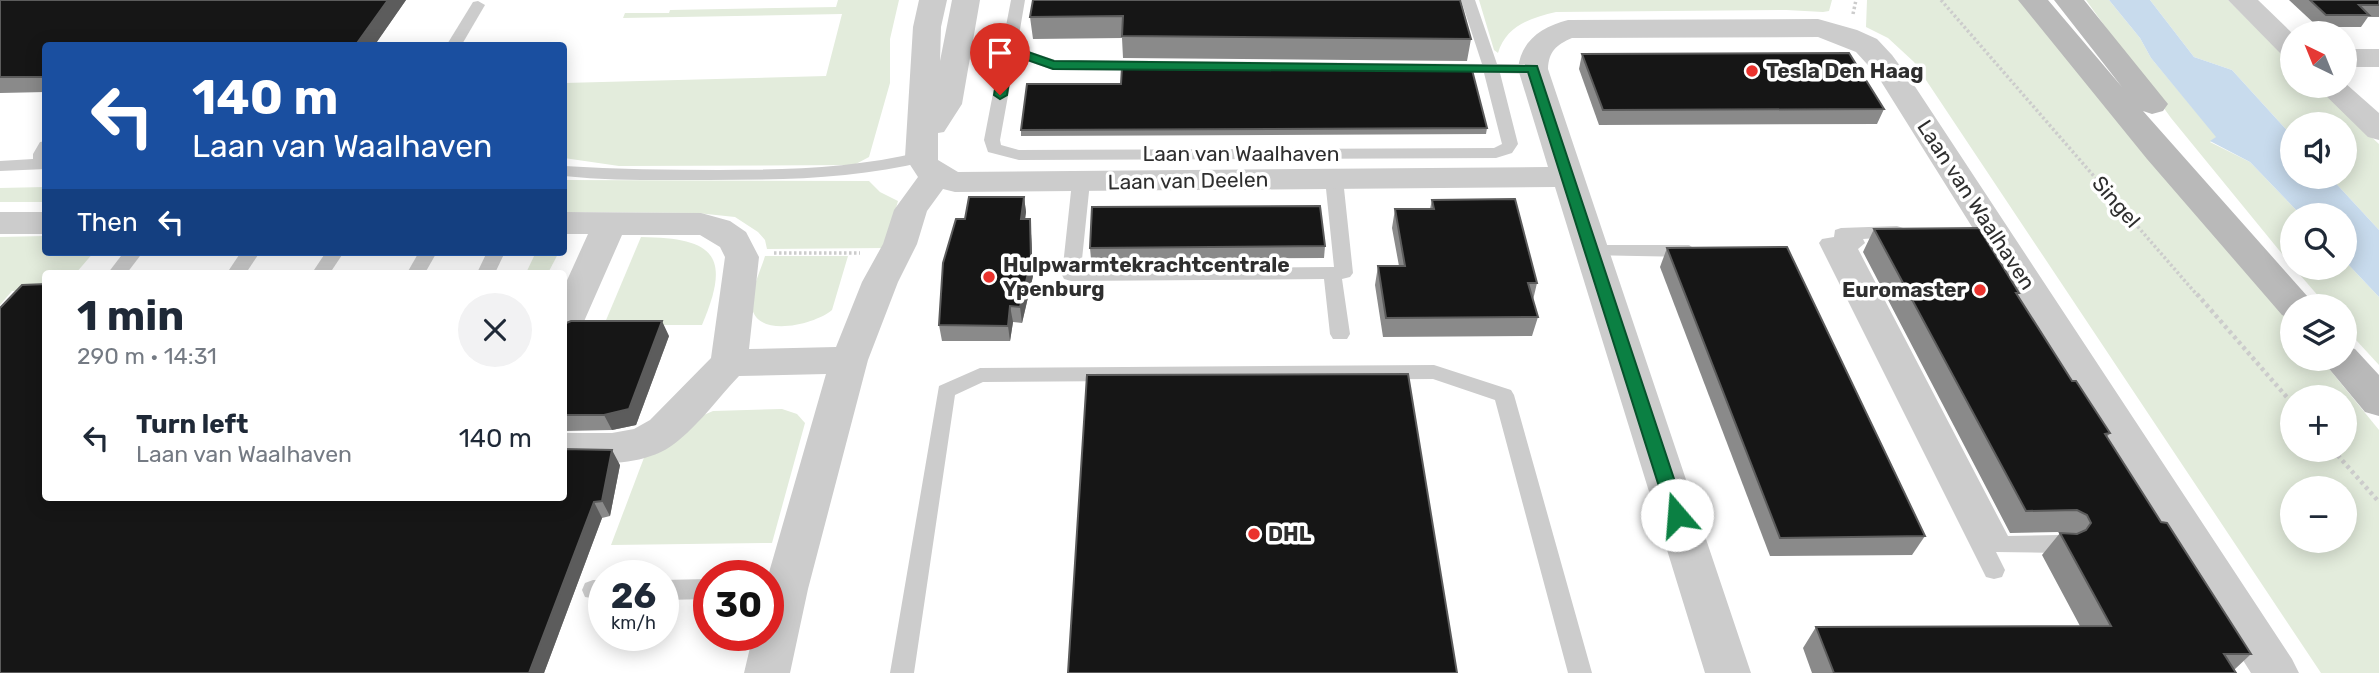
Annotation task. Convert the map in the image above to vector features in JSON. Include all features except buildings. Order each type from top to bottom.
[{"type":"main road","points":[[2033,0],[2159,152],[2284,294]]},
{"type":"main road","points":[[2069,0],[2183,144],[2312,294]]},
{"type":"main road","points":[[2357,347],[2379,372]]},
{"type":"main road","points":[[2353,371],[2379,401]]},
{"type":"street","points":[[927,157],[927,27],[933,0]]},
{"type":"street","points":[[784,567],[849,360],[880,282],[895,253],[947,104],[966,0]]},
{"type":"street","points":[[2242,0],[2280,37]]},
{"type":"street","name":"Laan van Waalhaven","points":[[1533,69],[1536,48],[1544,40],[1568,29],[1818,28],[1847,35],[1867,44],[1881,58],[1986,237],[2276,673]]},
{"type":"street","points":[[2357,58],[2379,58]]},
{"type":"street","points":[[1533,69],[1728,673]]},
{"type":"street","points":[[2345,98],[2379,130]]},
{"type":"street","name":"Laan van Deelen","points":[[927,157],[955,182],[1568,177]]},
{"type":"street","points":[[0,223],[42,223]]},
{"type":"street","points":[[567,223],[701,224],[718,229],[734,240],[740,253],[729,363],[664,431],[642,443],[612,448],[567,448]]},
{"type":"street","points":[[567,319],[610,223]]},
{"type":"street","points":[[729,363],[849,360]]},
{"type":"street","points":[[767,673],[770,651]]},
{"type":"lane","name":"Laan van Waalhaven","points":[[1018,0],[992,140],[994,148],[1019,155],[1496,152],[1506,149],[1510,144],[1491,69],[1468,0]]},
{"type":"lane","points":[[455,42],[478,5]]},
{"type":"lane","points":[[1008,49],[1053,65],[1533,69]]},
{"type":"lane","points":[[0,151],[42,157]]},
{"type":"lane","points":[[0,166],[42,157]]},
{"type":"lane","points":[[567,171],[607,175],[792,175],[882,168],[927,157]]},
{"type":"lane","points":[[1081,182],[1071,275],[1332,273],[1344,272],[1334,179]]},
{"type":"lane","points":[[1994,570],[1828,243],[1920,238],[1842,234],[2002,545],[2059,544]]},
{"type":"lane","points":[[1592,251],[1702,251]]},
{"type":"lane","points":[[119,270],[131,256]]},
{"type":"lane","points":[[1332,273],[1340,334]]},
{"type":"lane","points":[[902,673],[946,391],[981,375],[1421,372],[1434,372],[1504,395],[1580,673]]},
{"type":"path","name":"Singel","points":[[1941,0],[2280,389]]},
{"type":"path","points":[[740,253],[895,253]]},
{"type":"path","points":[[2344,462],[2379,502]]},
{"type":"green space","points":[[838,0],[899,0],[890,39],[890,83],[869,157],[854,165],[619,166],[567,158],[567,83],[826,76],[842,14],[623,18],[625,13],[836,7]]},
{"type":"green space","points":[[1479,0],[1832,0],[1829,11],[1823,12],[1556,12],[1520,25],[1507,36],[1498,53],[1494,50]]},
{"type":"green space","points":[[1867,0],[2023,0],[2280,310],[2280,371],[2331,371],[2342,385],[2280,385],[2280,462],[2357,462],[2357,403],[2379,430],[2379,673],[2321,673],[1914,62],[1888,38],[1866,27]]},
{"type":"green space","points":[[2086,0],[2109,0],[2140,38],[2151,58],[2217,137],[2210,142],[2250,162],[2289,203],[2280,203],[2280,251],[2171,118]]},
{"type":"green space","points":[[2150,0],[2228,0],[2280,51],[2280,98],[2329,98],[2344,112],[2280,112],[2280,123],[2232,70],[2194,57]]},
{"type":"green space","points":[[2357,124],[2379,144],[2379,230],[2357,203],[2341,189],[2357,189]]},
{"type":"green space","points":[[567,180],[869,181],[880,192],[898,201],[885,248],[767,249],[765,240],[758,232],[735,217],[697,213],[567,212]]},
{"type":"green space","points":[[42,187],[42,202],[0,202],[0,188]]},
{"type":"green space","points":[[42,236],[42,256],[91,256],[79,270],[42,270],[42,291],[12,291],[0,305],[0,237]]},
{"type":"green space","points":[[641,237],[686,241],[710,255],[715,267],[715,282],[702,325],[604,325]]},
{"type":"green space","points":[[534,256],[557,256],[550,270],[527,270]]},
{"type":"green space","points":[[765,256],[848,256],[832,310],[814,320],[788,326],[776,326],[757,318],[752,308],[752,296]]},
{"type":"green space","points":[[2357,274],[2379,297],[2379,365],[2357,341],[2357,294],[2317,294],[2304,280],[2357,280]]},
{"type":"green space","points":[[782,409],[797,414],[805,423],[772,543],[611,545],[645,455],[699,417],[713,411]]},
{"type":"water","points":[[2109,0],[2150,0],[2194,57],[2232,70],[2280,123],[2280,189],[2341,189],[2354,203],[2289,203],[2250,162],[2210,141],[2216,137],[2151,58],[2140,38]]},
{"type":"water","points":[[2357,206],[2379,230],[2379,297],[2357,274]]},
{"type":"place","name":"Tesla Den Haag","points":[[1752,71]]},
{"type":"place","name":"Hulpwarmtekrachtcentrale Ypenburg","points":[[989,277]]},
{"type":"place","name":"Euromaster","points":[[1980,290]]},
{"type":"place","name":"DHL","points":[[1254,534]]},
{"type":"route","points":[[1000,95],[1008,49],[1053,65],[1533,69],[1677,515]]}]
